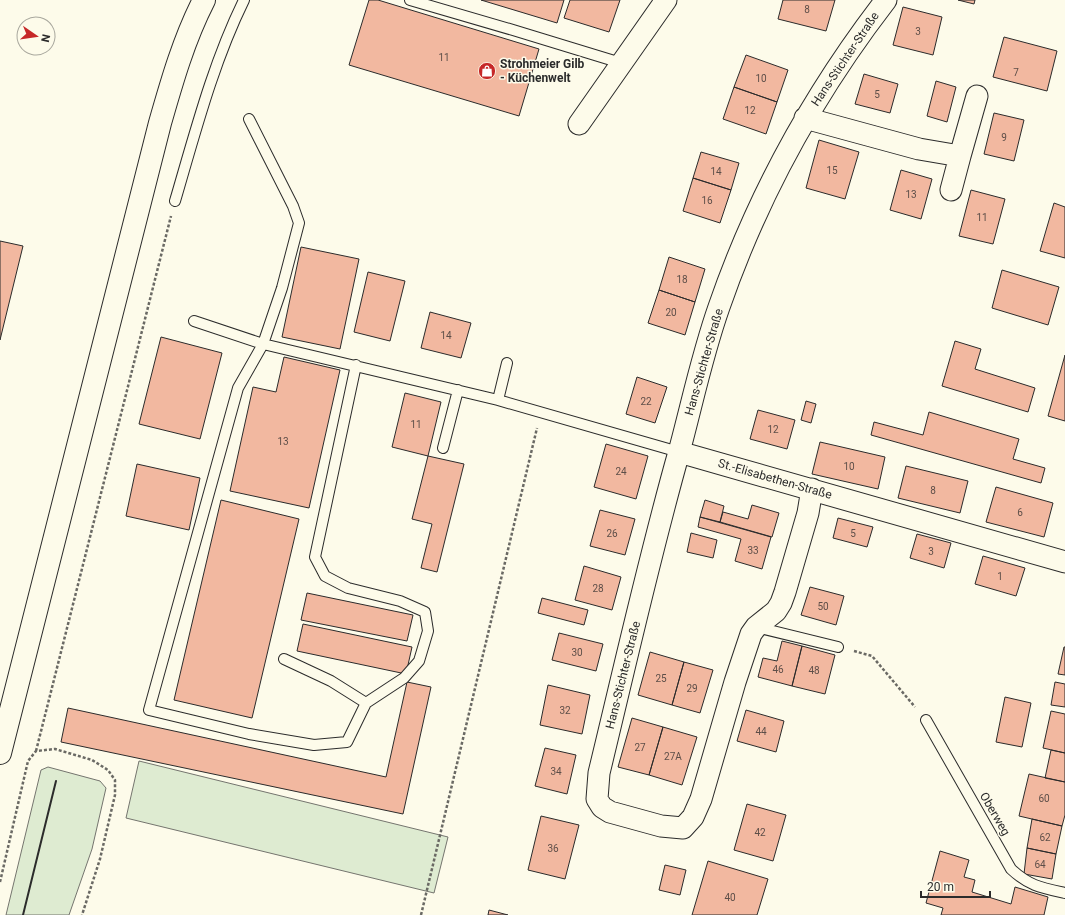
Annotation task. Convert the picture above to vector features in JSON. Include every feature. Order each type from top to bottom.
[{"type":"main road","points":[[0,753],[160,123],[178,62],[204,0]]},
{"type":"street","points":[[579,124],[666,0]]},
{"type":"street","name":"Hans-Stichter-Straße","points":[[812,489],[808,513],[785,592],[776,611],[756,627],[751,634],[701,799],[693,817],[683,828],[661,826],[610,812],[602,807],[597,799],[599,773],[670,483],[714,322],[730,278],[756,216],[805,118],[886,0]]},
{"type":"street","points":[[951,190],[977,96]]},
{"type":"street","name":"Hans-Stichter-Straße","points":[[805,118],[907,146],[960,156]]},
{"type":"street","name":"St.-Elisabethen-Straße","points":[[679,452],[1065,562]]},
{"type":"lane","points":[[174,201],[202,109],[232,25],[244,0]]},
{"type":"lane","points":[[410,0],[621,63]]},
{"type":"lane","points":[[249,119],[290,199],[299,223],[282,288],[263,344],[238,388],[149,710],[249,734],[314,745],[347,742],[366,703],[404,678],[419,661],[428,630],[425,612],[400,601],[348,588],[325,576],[315,558],[356,365]]},
{"type":"lane","name":"St.-Elisabethen-Straße","points":[[194,321],[263,344],[498,400],[679,452]]},
{"type":"lane","points":[[498,400],[507,363]]},
{"type":"lane","points":[[443,448],[458,390]]},
{"type":"lane","points":[[756,627],[838,647]]},
{"type":"lane","points":[[284,659],[331,681],[366,703]]},
{"type":"lane","name":"Oberweg","points":[[926,720],[1012,869],[1022,879],[1032,885],[1065,893]]},
{"type":"path","points":[[0,882],[28,761],[36,751],[174,201]]},
{"type":"path","points":[[420,915],[540,412]]},
{"type":"path","points":[[838,647],[872,656],[926,720]]},
{"type":"path","points":[[36,751],[55,749],[92,760],[108,770],[115,780],[115,795],[100,859],[82,915]]},
{"type":"green space","points":[[139,761],[448,837],[434,893],[126,818]]},
{"type":"green space","points":[[48,767],[100,781],[106,788],[92,849],[69,915],[6,915],[41,770]]},
{"type":"building","points":[[369,0],[378,0],[539,49],[519,116],[349,65]]},
{"type":"building","points":[[481,0],[564,0],[557,23]]},
{"type":"building","points":[[570,0],[620,0],[609,32],[564,18]]},
{"type":"building","points":[[783,0],[835,0],[826,31],[778,19]]},
{"type":"building","points":[[958,0],[975,0],[974,4]]},
{"type":"building","points":[[903,7],[942,17],[933,55],[893,45]]},
{"type":"building","points":[[1004,37],[1057,51],[1047,91],[993,77]]},
{"type":"building","points":[[746,55],[788,70],[777,102],[734,87]]},
{"type":"building","points":[[864,74],[898,84],[890,113],[855,104]]},
{"type":"building","points":[[936,81],[956,87],[947,122],[927,116]]},
{"type":"building","points":[[734,87],[777,102],[766,134],[723,119]]},
{"type":"building","points":[[994,113],[1024,120],[1014,161],[984,154]]},
{"type":"building","points":[[819,140],[859,152],[845,199],[806,188]]},
{"type":"building","points":[[701,152],[739,163],[731,190],[693,178]]},
{"type":"building","points":[[901,170],[932,179],[921,219],[890,210]]},
{"type":"building","points":[[693,178],[731,190],[720,223],[683,211]]},
{"type":"building","points":[[971,190],[1005,199],[993,244],[959,236]]},
{"type":"building","points":[[1054,203],[1065,207],[1065,258],[1040,251]]},
{"type":"building","points":[[0,241],[23,246],[0,340]]},
{"type":"building","points":[[301,247],[359,259],[340,349],[282,337]]},
{"type":"building","points":[[669,257],[705,269],[695,302],[659,290]]},
{"type":"building","points":[[1002,270],[1059,287],[1048,325],[992,308]]},
{"type":"building","points":[[368,272],[405,281],[390,341],[354,332]]},
{"type":"building","points":[[659,290],[695,302],[685,335],[648,323]]},
{"type":"building","points":[[430,312],[471,323],[461,358],[421,348]]},
{"type":"building","points":[[161,337],[222,353],[200,439],[139,424]]},
{"type":"building","points":[[955,341],[981,349],[975,369],[1035,388],[1028,412],[942,386]]},
{"type":"building","points":[[1065,355],[1065,421],[1048,416]]},
{"type":"building","points":[[284,357],[340,370],[309,508],[230,491],[253,387],[276,392]]},
{"type":"building","points":[[637,377],[667,387],[655,423],[626,414]]},
{"type":"building","points":[[405,393],[441,402],[428,456],[392,447]]},
{"type":"building","points":[[806,401],[816,404],[811,423],[801,420]]},
{"type":"building","points":[[758,410],[795,420],[787,449],[750,439]]},
{"type":"building","points":[[929,412],[1019,439],[1013,459],[1045,468],[1041,483],[871,435],[874,422],[923,435]]},
{"type":"building","points":[[820,442],[885,457],[878,489],[812,474]]},
{"type":"building","points":[[606,444],[648,456],[636,499],[594,487]]},
{"type":"building","points":[[428,456],[464,464],[437,572],[421,568],[432,524],[412,519]]},
{"type":"building","points":[[137,464],[200,478],[189,530],[126,516]]},
{"type":"building","points":[[906,466],[968,481],[960,513],[898,498]]},
{"type":"building","points":[[996,487],[1053,503],[1044,537],[986,522]]},
{"type":"building","points":[[221,500],[299,519],[252,718],[174,700]]},
{"type":"building","points":[[705,500],[724,506],[720,522],[700,517]]},
{"type":"building","points":[[752,505],[779,513],[772,537],[720,522],[723,512],[748,519]]},
{"type":"building","points":[[600,510],[635,519],[625,555],[590,546]]},
{"type":"building","points":[[700,517],[771,537],[762,569],[735,561],[741,539],[698,527]]},
{"type":"building","points":[[838,518],[873,527],[867,547],[833,538]]},
{"type":"building","points":[[691,533],[717,540],[713,558],[687,552]]},
{"type":"building","points":[[917,534],[951,543],[944,568],[910,558]]},
{"type":"building","points":[[983,556],[1025,568],[1016,596],[975,584]]},
{"type":"building","points":[[584,566],[621,577],[612,610],[575,600]]},
{"type":"building","points":[[810,587],[844,596],[836,625],[801,615]]},
{"type":"building","points":[[307,593],[413,615],[407,641],[301,620]]},
{"type":"building","points":[[542,598],[588,610],[584,625],[538,613]]},
{"type":"building","points":[[303,624],[412,647],[406,674],[297,651]]},
{"type":"building","points":[[559,633],[603,644],[596,671],[552,660]]},
{"type":"building","points":[[782,641],[802,646],[792,686],[758,677],[763,658],[777,661]]},
{"type":"building","points":[[802,646],[835,655],[825,694],[792,686]]},
{"type":"building","points":[[1065,647],[1065,675],[1058,674]]},
{"type":"building","points":[[650,652],[684,662],[672,705],[638,695]]},
{"type":"building","points":[[684,662],[713,670],[700,713],[672,705]]},
{"type":"building","points":[[407,682],[431,687],[403,814],[61,742],[68,708],[386,777]]},
{"type":"building","points":[[1055,682],[1065,684],[1065,707],[1051,705]]},
{"type":"building","points":[[548,685],[590,695],[582,734],[540,725]]},
{"type":"building","points":[[1005,697],[1031,703],[1022,747],[996,742]]},
{"type":"building","points":[[746,710],[784,721],[776,752],[737,741]]},
{"type":"building","points":[[1051,711],[1065,714],[1065,753],[1043,748]]},
{"type":"building","points":[[632,718],[663,727],[649,775],[618,767]]},
{"type":"building","points":[[663,727],[697,737],[682,785],[649,775]]},
{"type":"building","points":[[545,748],[576,755],[567,794],[535,786]]},
{"type":"building","points":[[1051,750],[1065,753],[1065,782],[1045,778]]},
{"type":"building","points":[[1029,774],[1065,782],[1065,815],[1062,826],[1019,816]]},
{"type":"building","points":[[747,804],[786,815],[773,861],[734,850]]},
{"type":"building","points":[[541,816],[579,825],[565,879],[528,870]]},
{"type":"building","points":[[1032,819],[1062,826],[1056,854],[1027,848]]},
{"type":"building","points":[[1027,848],[1056,854],[1052,879],[1024,874]]},
{"type":"building","points":[[940,851],[969,860],[964,877],[975,880],[972,892],[1011,904],[1015,887],[1048,897],[1044,915],[941,915],[943,908],[926,903]]},
{"type":"building","points":[[708,861],[768,879],[757,915],[692,915]]},
{"type":"building","points":[[665,865],[686,870],[680,895],[659,890]]},
{"type":"building","points":[[489,910],[508,915],[488,915]]},
{"type":"wall","points":[[23,915],[56,781]]},
{"type":"place","name":"Strohmeier Gilb - Küchenwelt","points":[[487,71]]}]
